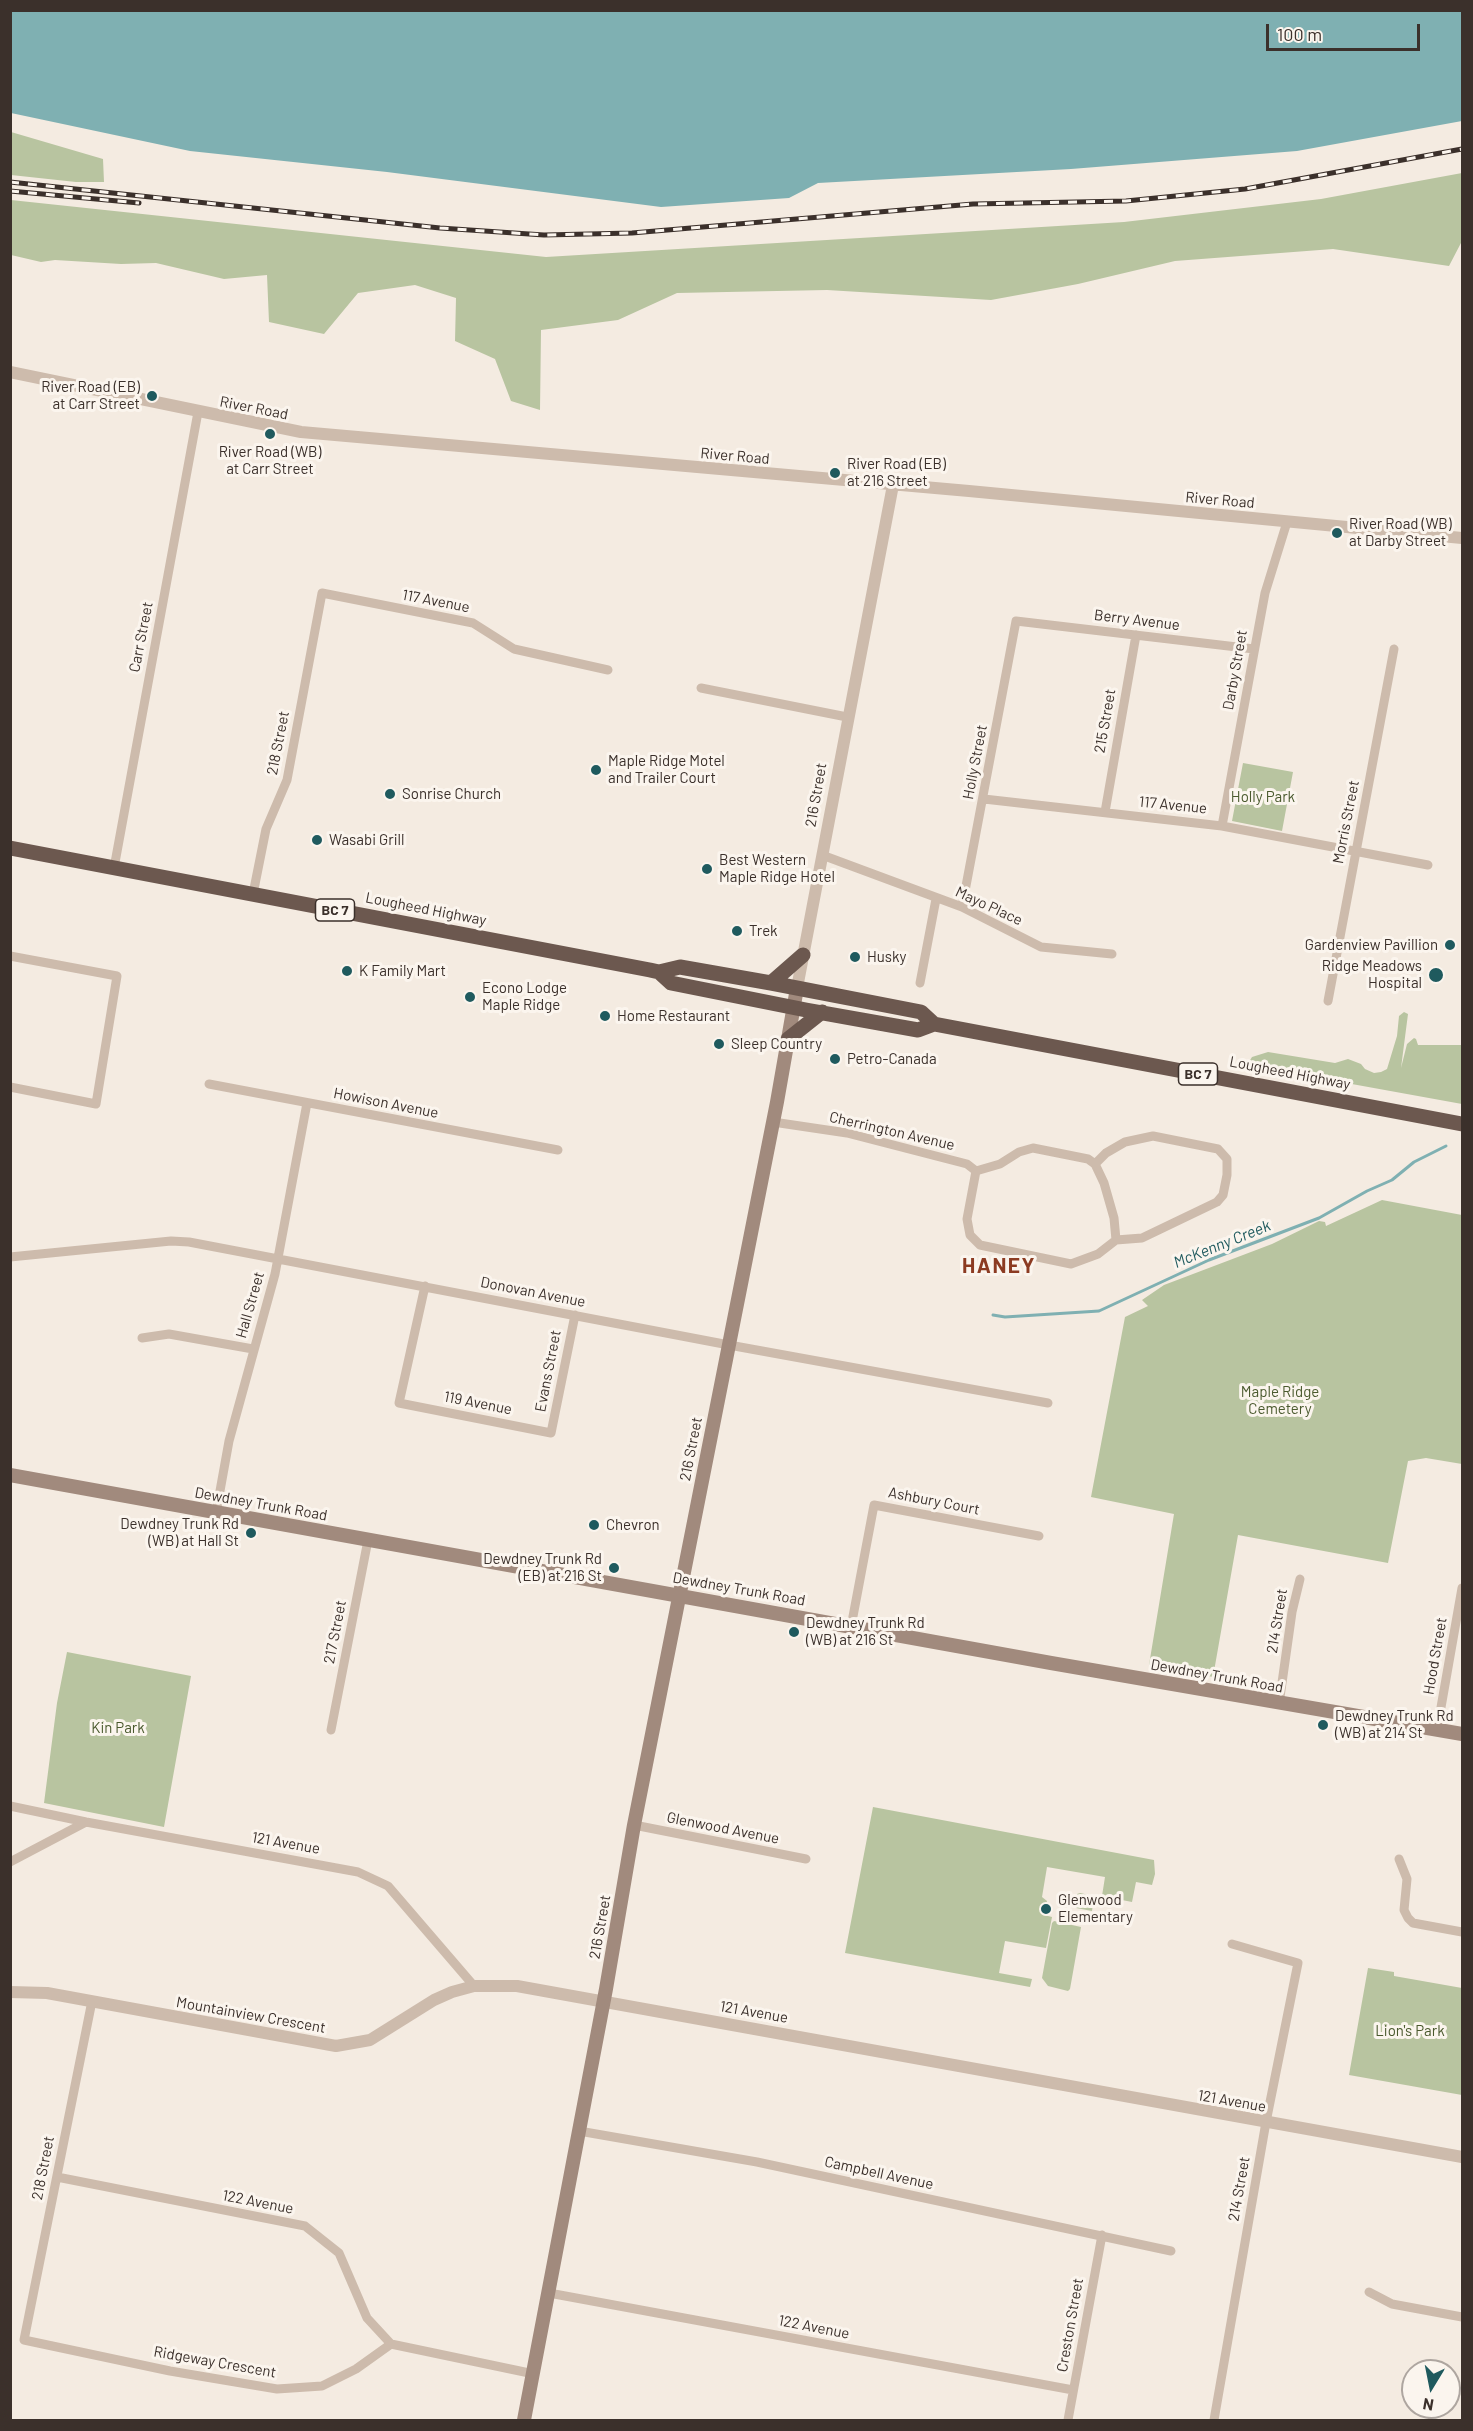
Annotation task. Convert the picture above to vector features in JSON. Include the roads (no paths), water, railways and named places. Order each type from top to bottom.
[{"type":"highway","name":"Lougheed Highway","points":[[10,848],[659,972],[680,967],[771,983],[921,1012],[934,1024]]},
{"type":"highway","points":[[771,983],[803,956]]},
{"type":"highway","name":"Lougheed Highway","points":[[659,972],[671,983],[794,1007],[918,1030],[934,1024],[1462,1124]]},
{"type":"highway","points":[[788,1039],[822,1012]]},
{"type":"main road","name":"216 Street","points":[[524,2421],[604,2000],[634,1825],[773,1122],[797,988]]},
{"type":"main road","name":"Dewdney Trunk Road","points":[[10,1475],[1279,1704],[1462,1734]]},
{"type":"street","name":"River Road","points":[[10,372],[301,432],[1462,538]]},
{"type":"street","name":"Carr Street","points":[[114,868],[198,412]]},
{"type":"street","name":"216 Street","points":[[797,988],[893,485]]},
{"type":"street","name":"Darby Street","points":[[1222,826],[1265,593],[1287,522]]},
{"type":"street","name":"117 Avenue","points":[[322,593],[473,623],[514,649],[608,670]]},
{"type":"street","name":"218 Street","points":[[253,894],[266,829],[287,780],[322,593]]},
{"type":"street","name":"Berry Avenue","points":[[1016,621],[1254,649]]},
{"type":"street","name":"Holly Street","points":[[962,907],[1016,621]]},
{"type":"street","name":"215 Street","points":[[1105,812],[1136,634]]},
{"type":"street","name":"Morris Street","points":[[1328,1001],[1394,648]]},
{"type":"street","points":[[701,688],[847,717]]},
{"type":"street","name":"117 Avenue","points":[[984,799],[1222,826],[1428,865]]},
{"type":"street","points":[[822,855],[936,899]]},
{"type":"street","name":"Mayo Place","points":[[920,983],[936,899],[962,907],[1041,947],[1112,954]]},
{"type":"street","points":[[10,956],[117,976],[96,1104],[10,1087]]},
{"type":"street","name":"Howison Avenue","points":[[209,1084],[558,1150]]},
{"type":"street","name":"Hall Street","points":[[216,1513],[229,1441],[277,1259],[307,1103]]},
{"type":"street","name":"Cherrington Avenue","points":[[773,1122],[847,1133],[967,1164],[976,1171]]},
{"type":"street","points":[[1095,1164],[1106,1153],[1125,1142],[1153,1136],[1218,1149],[1227,1159],[1227,1174],[1223,1195],[1217,1202],[1142,1238],[1116,1240],[1098,1254],[1071,1264],[980,1245],[970,1235],[967,1219],[976,1171],[1000,1164],[1018,1152],[1033,1148],[1088,1159],[1095,1164],[1104,1183],[1114,1218],[1116,1240]]},
{"type":"street","name":"Donovan Avenue","points":[[10,1257],[171,1241],[189,1242],[1048,1403]]},
{"type":"street","name":"119 Avenue","points":[[425,1286],[399,1403],[551,1433]]},
{"type":"street","name":"Evans Street","points":[[551,1433],[574,1315]]},
{"type":"street","points":[[142,1338],[169,1334],[253,1348]]},
{"type":"street","name":"Ashbury Court","points":[[852,1627],[874,1505],[1039,1536]]},
{"type":"street","name":"217 Street","points":[[332,1730],[368,1540]]},
{"type":"street","name":"214 Street","points":[[1279,1704],[1292,1612],[1300,1579]]},
{"type":"street","name":"Hood Street","points":[[1437,1730],[1462,1588]]},
{"type":"street","name":"121 Avenue","points":[[10,1806],[358,1872],[388,1886],[474,1986],[518,1986],[604,2000],[1462,2157]]},
{"type":"street","points":[[10,1862],[86,1822]]},
{"type":"street","name":"Glenwood Avenue","points":[[634,1825],[806,1859]]},
{"type":"street","points":[[1399,1859],[1407,1879],[1404,1910],[1408,1918],[1413,1923],[1462,1932]]},
{"type":"street","name":"214 Street","points":[[1215,2420],[1266,2122],[1298,1963],[1232,1944]]},
{"type":"street","name":"Mountainview Crescent","points":[[10,1992],[39,1992],[325,2045],[347,2045],[370,2040],[434,2000],[474,1986]]},
{"type":"street","name":"218 Street","points":[[24,2340],[92,2001]]},
{"type":"street","name":"Campbell Avenue","points":[[579,2131],[757,2162],[1172,2251]]},
{"type":"street","name":"122 Avenue","points":[[57,2177],[305,2226],[339,2253],[368,2318],[391,2344]]},
{"type":"street","name":"Creston Street","points":[[1068,2421],[1102,2235]]},
{"type":"street","points":[[1369,2292],[1392,2304],[1462,2317]]},
{"type":"street","name":"122 Avenue","points":[[549,2293],[1073,2390]]},
{"type":"street","name":"Ridgeway Crescent","points":[[24,2340],[170,2371],[277,2389],[322,2386],[356,2369],[391,2344]]},
{"type":"street","points":[[391,2344],[534,2374]]},
{"type":"water","points":[[11,10],[1462,11],[1462,121],[1297,151],[1071,169],[818,183],[789,198],[661,207],[387,172],[190,151],[11,113]]},
{"type":"waterway","name":"McKenny Creek","points":[[993,1315],[1005,1317],[1099,1311],[1209,1260],[1319,1218],[1392,1180],[1414,1162],[1446,1146]]},
{"type":"railway","points":[[10,182],[440,228],[544,235],[632,233],[973,204],[1126,201],[1245,189],[1462,149]]},
{"type":"railway","points":[[10,191],[139,203]]},
{"type":"place","name":"River Road (EB) at Carr Street","points":[[152,396]]},
{"type":"place","name":"River Road (WB) at Carr Street","points":[[270,434]]},
{"type":"place","name":"River Road (EB) at 216 Street","points":[[835,473]]},
{"type":"place","name":"River Road (WB) at Darby Street","points":[[1337,533]]},
{"type":"place","name":"Maple Ridge Motel and Trailer Court","points":[[596,770]]},
{"type":"place","name":"Sonrise Church","points":[[390,794]]},
{"type":"place","name":"Wasabi Grill","points":[[317,840]]},
{"type":"place","name":"Best Western Maple Ridge Hotel","points":[[707,869]]},
{"type":"place","name":"Trek","points":[[737,931]]},
{"type":"place","name":"Gardenview Pavillion","points":[[1450,945]]},
{"type":"place","name":"Husky","points":[[855,957]]},
{"type":"place","name":"K Family Mart","points":[[347,971]]},
{"type":"place","name":"Ridge Meadows Hospital","points":[[1436,975]]},
{"type":"place","name":"Econo Lodge Maple Ridge","points":[[470,997]]},
{"type":"place","name":"Home Restaurant","points":[[605,1016]]},
{"type":"place","name":"Sleep Country","points":[[719,1044]]},
{"type":"place","name":"Petro-Canada","points":[[835,1059]]},
{"type":"place","name":"Chevron","points":[[594,1525]]},
{"type":"place","name":"Dewdney Trunk Rd (WB) at Hall St","points":[[251,1533]]},
{"type":"place","name":"Dewdney Trunk Rd (EB) at 216 St","points":[[614,1568]]},
{"type":"place","name":"Dewdney Trunk Rd (WB) at 216 St","points":[[794,1632]]},
{"type":"place","name":"Dewdney Trunk Rd (WB) at 214 St","points":[[1323,1725]]},
{"type":"place","name":"Glenwood Elementary","points":[[1046,1909]]},
{"type":"district","name":"HANEY","points":[[999,1266]]},
{"type":"park label","name":"Holly Park","points":[[1263,797]]},
{"type":"park label","name":"Maple Ridge Cemetery","points":[[1280,1400]]},
{"type":"park label","name":"Kin Park","points":[[118,1728]]},
{"type":"park label","name":"Lion's Park","points":[[1410,2031]]}]
